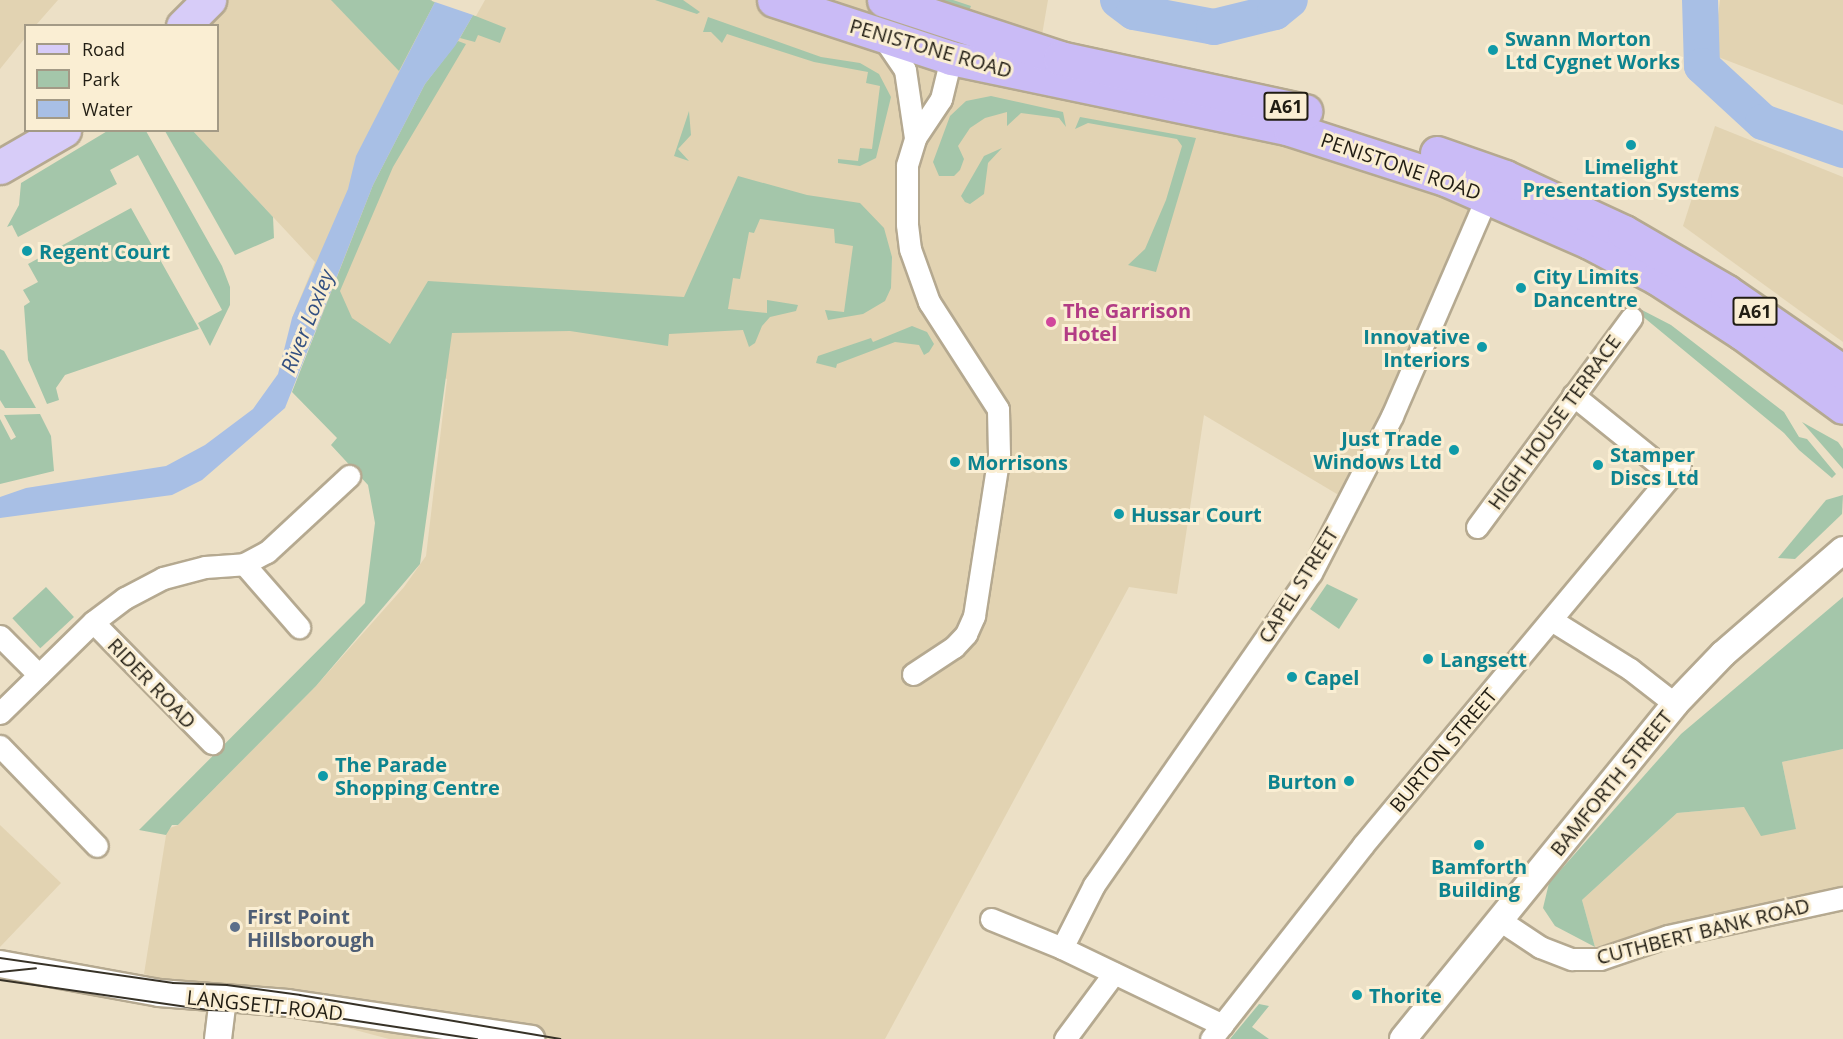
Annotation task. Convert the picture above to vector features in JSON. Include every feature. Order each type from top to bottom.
[{"type":"highway","name":"PENISTONE ROAD","points":[[774,0],[951,58],[1290,129],[1392,159],[1487,196],[1656,278],[1742,333],[1843,407]]},
{"type":"highway","name":"PENISTONE ROAD","points":[[888,2],[1060,58],[1329,117],[1505,177],[1663,254],[1727,292],[1843,372]]},
{"type":"highway","points":[[888,2],[914,25],[945,41],[951,58]]},
{"type":"main road","points":[[185,24],[209,0]]},
{"type":"main road","points":[[0,167],[61,132]]},
{"type":"street","points":[[880,34],[904,70],[915,138],[904,189],[910,249],[937,317],[998,410],[1000,433],[974,616],[966,634],[954,647],[913,674]]},
{"type":"street","points":[[915,138],[941,99],[951,58]]},
{"type":"street","name":"CAPEL STREET","points":[[1062,948],[1094,885],[1311,573],[1392,416],[1487,196]]},
{"type":"street","name":"HIGH HOUSE TERRACE","points":[[1477,527],[1631,318]]},
{"type":"street","name":"BURTON STREET","points":[[1217,1032],[1363,845],[1553,621],[1676,470],[1573,395]]},
{"type":"street","points":[[0,713],[93,622],[125,598],[163,578],[205,567],[244,564],[267,552],[349,476]]},
{"type":"street","name":"BAMFORTH STREET","points":[[1403,1039],[1675,704],[1723,654],[1843,550]]},
{"type":"street","points":[[244,564],[299,627]]},
{"type":"street","points":[[1553,621],[1630,669],[1675,704]]},
{"type":"street","name":"RIDER ROAD","points":[[93,622],[212,743]]},
{"type":"street","points":[[0,636],[39,675]]},
{"type":"street","points":[[0,746],[97,846]]},
{"type":"street","name":"CUTHBERT BANK ROAD","points":[[1501,921],[1540,947],[1572,959],[1600,959],[1668,936],[1843,898]]},
{"type":"street","points":[[991,919],[1062,948],[1114,973],[1217,1032]]},
{"type":"street","name":"LANGSETT ROAD","points":[[0,964],[159,993],[297,1004],[531,1039]]},
{"type":"street","points":[[1065,1039],[1114,973]]},
{"type":"street","points":[[218,1039],[223,998]]},
{"type":"shaded area","points":[[0,0],[58,0],[37,24],[24,24],[24,39],[0,69]]},
{"type":"shaded area","points":[[203,0],[1048,0],[1037,64],[1498,194],[1342,497],[1204,415],[1177,594],[1129,587],[885,1039],[389,1039],[144,974],[167,829],[178,825],[316,686],[404,587],[426,556],[447,379],[292,318],[315,262],[194,132],[219,132],[219,24],[181,24]]},
{"type":"shaded area","points":[[1720,0],[1843,0],[1843,105],[1713,55]]},
{"type":"shaded area","points":[[1715,126],[1843,177],[1843,342],[1683,226]]},
{"type":"shaded area","points":[[1843,749],[1843,890],[1595,947],[1582,900],[1677,813],[1745,807],[1796,829],[1782,762]]},
{"type":"shaded area","points":[[0,825],[61,883],[0,947]]},
{"type":"green space","points":[[331,0],[430,0],[435,2],[399,71]]},
{"type":"green space","points":[[655,0],[683,0],[700,12],[697,14]]},
{"type":"green space","points":[[923,0],[953,0],[971,6],[967,16]]},
{"type":"green space","points":[[473,15],[506,28],[500,43],[478,35],[475,42],[460,38]]},
{"type":"green space","points":[[708,17],[821,57],[860,63],[879,74],[891,97],[876,158],[860,166],[838,163],[838,159],[858,161],[860,148],[872,149],[880,86],[866,83],[868,72],[814,62],[727,34],[722,43],[711,32],[703,32]]},
{"type":"green space","points":[[458,41],[466,44],[393,167],[340,291],[352,318],[390,344],[428,281],[684,297],[738,176],[807,195],[860,203],[884,228],[892,257],[891,288],[885,301],[863,314],[828,320],[825,310],[844,312],[853,246],[835,243],[834,229],[760,219],[754,233],[749,232],[740,279],[733,278],[728,309],[767,313],[767,300],[798,305],[796,311],[770,317],[762,326],[755,343],[749,347],[743,330],[669,334],[668,346],[570,331],[452,333],[420,564],[316,686],[178,825],[172,825],[166,835],[139,830],[365,603],[375,523],[368,485],[331,445],[337,438],[292,392],[373,185],[425,84]]},
{"type":"green space","points":[[991,96],[1063,112],[1066,127],[1059,118],[1021,113],[1007,126],[1007,112],[985,118],[970,128],[958,146],[964,159],[960,170],[954,176],[939,176],[933,162],[950,116],[966,101]]},
{"type":"green space","points":[[689,111],[691,135],[678,149],[689,161],[674,156]]},
{"type":"green space","points":[[1080,117],[1196,138],[1156,272],[1128,265],[1145,249],[1166,200],[1182,146],[1177,139],[1088,123],[1075,129]]},
{"type":"green space","points":[[106,132],[147,132],[222,266],[230,287],[230,305],[210,346],[198,323],[222,310],[138,155],[110,170],[117,184],[18,237],[12,225],[7,227],[19,205],[21,183]]},
{"type":"green space","points":[[166,132],[194,132],[273,217],[274,238],[235,255]]},
{"type":"green space","points":[[1002,148],[988,163],[984,194],[970,204],[965,202],[961,196],[984,156]]},
{"type":"green space","points":[[131,208],[199,329],[65,375],[56,388],[59,400],[47,404],[28,360],[24,306],[30,302],[23,290],[38,282],[28,264]]},
{"type":"green space","points":[[1642,310],[1671,325],[1784,412],[1799,437],[1807,439],[1836,474],[1832,478],[1799,450],[1784,433],[1641,315]]},
{"type":"green space","points":[[912,326],[927,332],[934,344],[924,355],[919,345],[895,342],[837,364],[836,368],[816,363],[818,356],[871,338],[873,342]]},
{"type":"green space","points":[[0,349],[4,351],[36,408],[5,408],[0,400]]},
{"type":"green space","points":[[40,414],[51,436],[54,471],[0,484],[0,419],[11,440],[16,437],[4,415]]},
{"type":"green space","points":[[1802,422],[1838,442],[1843,449],[1843,469]]},
{"type":"green space","points":[[1843,495],[1842,514],[1795,559],[1778,558],[1826,500]]},
{"type":"green space","points":[[1327,584],[1358,599],[1339,629],[1310,609]]},
{"type":"green space","points":[[46,587],[74,617],[40,648],[12,618]]},
{"type":"green space","points":[[1843,597],[1843,749],[1782,762],[1796,829],[1761,836],[1744,807],[1677,813],[1582,900],[1595,947],[1555,926],[1543,908],[1549,883],[1681,734]]},
{"type":"green space","points":[[1259,1004],[1269,1006],[1252,1027],[1269,1039],[1230,1039]]},
{"type":"water","name":"River Loxley","points":[[436,0],[482,0],[455,46],[425,84],[373,185],[285,408],[202,480],[172,495],[0,518],[0,497],[26,488],[166,466],[205,445],[253,409],[278,374],[292,318],[348,189],[356,156]]},
{"type":"pier","points":[[432,0],[485,0],[476,16],[432,1]]},
{"type":"waterway","name":"River Loxley","points":[[1118,0],[1134,12],[1214,27],[1275,12],[1290,0]]},
{"type":"waterway","name":"River Loxley","points":[[1700,0],[1702,66],[1763,122],[1843,150]]},
{"type":"tram line","points":[[0,958],[173,983],[227,985],[300,995],[560,1039]]},
{"type":"tram line","points":[[0,972],[36,968]]},
{"type":"tram line","points":[[0,980],[208,1010],[311,1014],[477,1039]]},
{"type":"place","name":"Swann Morton Ltd Cygnet Works","points":[[1493,50]]},
{"type":"place","name":"Limelight Presentation Systems","points":[[1631,145]]},
{"type":"place","name":"Regent Court","points":[[27,251]]},
{"type":"place","name":"City Limits Dancentre","points":[[1521,288]]},
{"type":"place","name":"The Garrison Hotel","points":[[1051,322]]},
{"type":"place","name":"Innovative Interiors","points":[[1482,347]]},
{"type":"place","name":"Just Trade Windows Ltd","points":[[1454,450]]},
{"type":"place","name":"Morrisons","points":[[955,462]]},
{"type":"place","name":"Stamper Discs Ltd","points":[[1598,465]]},
{"type":"place","name":"Hussar Court","points":[[1119,514]]},
{"type":"place","name":"Langsett","points":[[1428,659]]},
{"type":"place","name":"Capel","points":[[1292,677]]},
{"type":"place","name":"The Parade Shopping Centre","points":[[323,776]]},
{"type":"place","name":"Burton","points":[[1349,781]]},
{"type":"place","name":"Bamforth Building","points":[[1479,845]]},
{"type":"place","name":"First Point Hillsborough","points":[[235,927]]},
{"type":"place","name":"Thorite","points":[[1357,995]]}]
